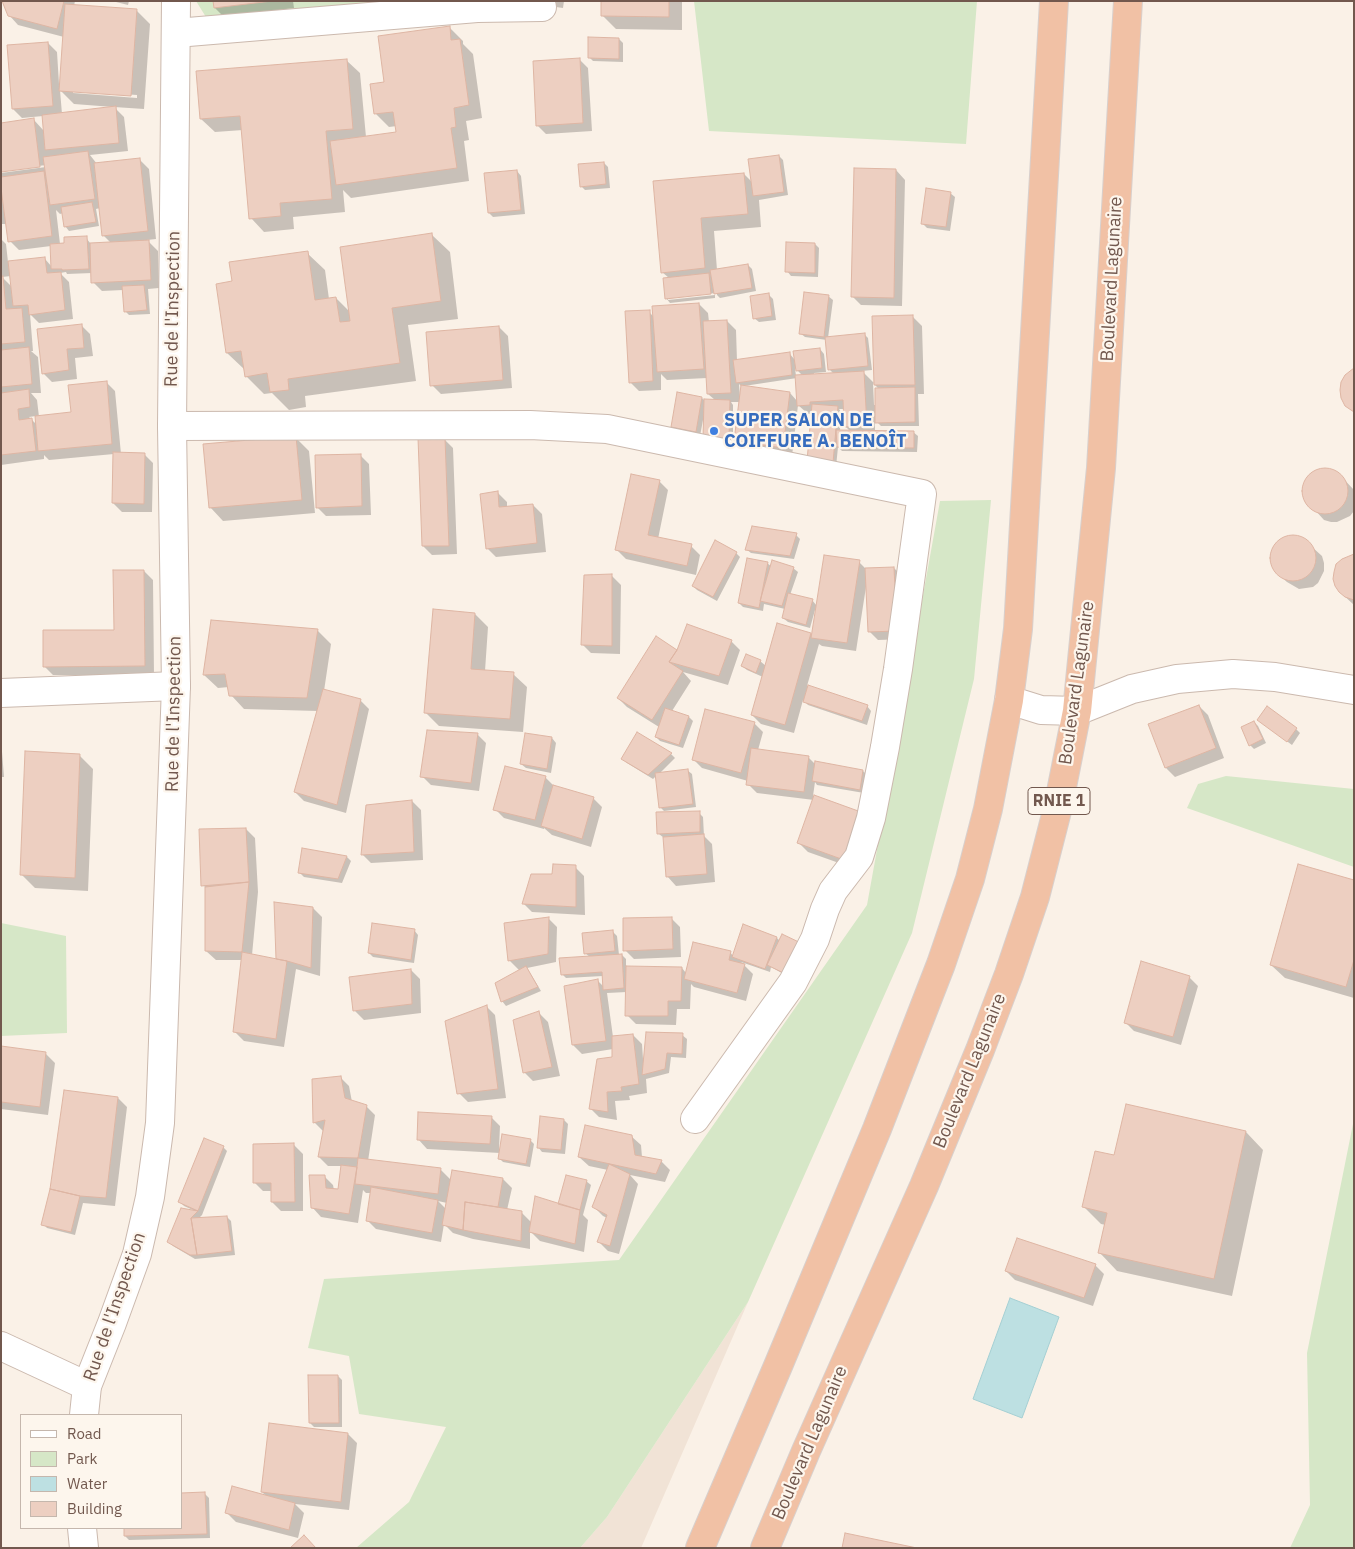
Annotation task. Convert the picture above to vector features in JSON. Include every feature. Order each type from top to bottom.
[{"type":"highway","points":[[700,1548],[869,1148],[941,964],[972,870],[992,792],[1009,700],[1018,629],[1054,1]]},
{"type":"highway","name":"Boulevard Lagunaire","points":[[765,1548],[809,1442],[924,1186],[980,1050],[1009,974],[1035,897],[1058,807],[1077,711],[1102,468],[1128,1]]},
{"type":"street","name":"Rue de l'Inspection","points":[[84,1414],[87,1386],[137,1254],[150,1196],[160,1123],[176,686],[172,426],[176,1]]},
{"type":"street","points":[[176,33],[477,8],[542,7]]},
{"type":"street","points":[[172,426],[530,425],[607,429],[922,494],[885,747],[871,818],[859,857],[833,891],[824,909],[815,939],[793,982],[695,1119]]},
{"type":"street","points":[[1009,700],[1042,710],[1077,711],[1132,689],[1177,679],[1233,674],[1275,677],[1354,690]]},
{"type":"street","points":[[1,693],[176,686]]},
{"type":"street","points":[[1,1346],[87,1386]]},
{"type":"street","points":[[82,1529],[84,1548]]},
{"type":"shaded area","points":[[748,1302],[641,1548],[580,1548],[607,1517]]},
{"type":"green space","points":[[196,1],[379,1],[376,15],[214,30]]},
{"type":"green space","points":[[694,1],[977,1],[966,144],[709,131]]},
{"type":"green space","points":[[991,500],[974,679],[912,933],[748,1302],[607,1517],[580,1548],[356,1548],[409,1502],[446,1427],[359,1414],[349,1356],[308,1348],[324,1279],[619,1260],[867,905],[940,501]]},
{"type":"green space","points":[[1226,776],[1354,789],[1354,867],[1187,808],[1198,784]]},
{"type":"green space","points":[[1,923],[66,936],[67,1033],[1,1036]]},
{"type":"green space","points":[[1354,1119],[1354,1548],[1290,1548],[1310,1505],[1307,1353]]},
{"type":"water","points":[[1010,1298],[1059,1317],[1022,1418],[973,1399]]},
{"type":"building","points":[[2,1],[64,1],[57,29],[8,16]]},
{"type":"building","points":[[213,1],[272,1],[214,8]]},
{"type":"building","points":[[601,1],[669,1],[669,17],[601,16]]},
{"type":"building","points":[[65,4],[137,9],[131,96],[59,91]]},
{"type":"building","points":[[450,26],[451,40],[460,39],[469,105],[454,108],[456,127],[451,128],[457,168],[336,185],[330,141],[396,132],[393,112],[374,114],[370,84],[384,82],[378,36]]},
{"type":"building","points":[[588,37],[619,38],[619,59],[588,58]]},
{"type":"building","points":[[48,42],[53,106],[12,109],[7,45]]},
{"type":"building","points":[[580,58],[583,123],[536,126],[533,61]]},
{"type":"building","points":[[347,59],[353,129],[326,131],[332,199],[280,203],[281,216],[249,219],[240,116],[200,119],[196,71]]},
{"type":"building","points":[[116,106],[119,143],[45,150],[42,115]]},
{"type":"building","points":[[34,118],[40,167],[1,172],[1,123]]},
{"type":"building","points":[[88,151],[95,199],[50,205],[43,157]]},
{"type":"building","points":[[779,155],[784,192],[753,196],[748,159]]},
{"type":"building","points":[[140,158],[148,231],[102,236],[94,163]]},
{"type":"building","points":[[604,162],[606,184],[580,187],[578,164]]},
{"type":"building","points":[[854,168],[896,169],[894,298],[851,297]]},
{"type":"building","points":[[517,170],[521,210],[488,213],[484,173]]},
{"type":"building","points":[[44,171],[52,236],[8,242],[1,177]]},
{"type":"building","points":[[744,173],[748,214],[701,218],[705,268],[661,273],[653,181]]},
{"type":"building","points":[[926,188],[951,192],[946,227],[921,224]]},
{"type":"building","points":[[92,202],[96,222],[64,227],[61,207]]},
{"type":"building","points":[[432,233],[441,301],[392,308],[400,363],[288,379],[289,390],[270,392],[267,373],[245,377],[241,351],[226,353],[216,284],[232,281],[229,262],[308,251],[315,300],[336,297],[340,322],[350,321],[340,247]]},
{"type":"building","points":[[87,236],[89,269],[51,269],[50,244],[64,243],[64,237]]},
{"type":"building","points":[[149,240],[151,280],[91,283],[90,243]]},
{"type":"building","points":[[786,242],[815,243],[815,273],[785,272]]},
{"type":"building","points":[[45,257],[47,273],[61,272],[65,310],[29,315],[28,305],[13,306],[8,261]]},
{"type":"building","points":[[748,264],[752,288],[714,294],[710,270]]},
{"type":"building","points":[[709,273],[711,294],[665,299],[663,278]]},
{"type":"building","points":[[3,276],[6,309],[22,308],[25,342],[1,344],[1,277]]},
{"type":"building","points":[[144,285],[147,310],[124,312],[122,286]]},
{"type":"building","points":[[804,292],[829,295],[824,337],[799,334]]},
{"type":"building","points":[[769,293],[772,316],[753,319],[750,296]]},
{"type":"building","points":[[699,303],[704,369],[657,372],[652,306]]},
{"type":"building","points":[[650,310],[653,381],[629,383],[625,311]]},
{"type":"building","points":[[913,315],[915,385],[874,385],[872,316]]},
{"type":"building","points":[[727,320],[731,393],[707,394],[703,321]]},
{"type":"building","points":[[82,324],[84,348],[67,349],[69,370],[42,374],[37,329]]},
{"type":"building","points":[[499,326],[503,380],[430,386],[426,332]]},
{"type":"building","points":[[865,333],[868,366],[828,370],[825,337]]},
{"type":"building","points":[[29,347],[32,384],[1,387],[1,350]]},
{"type":"building","points":[[820,348],[822,368],[796,371],[793,351]]},
{"type":"building","points":[[790,352],[792,375],[736,383],[733,360]]},
{"type":"building","points":[[1354,368],[1354,412],[1345,406],[1340,390],[1341,382],[1345,375]]},
{"type":"building","points":[[864,371],[867,426],[844,427],[843,400],[810,402],[810,405],[797,406],[795,375]]},
{"type":"building","points":[[107,381],[112,444],[38,451],[35,416],[71,412],[68,385]]},
{"type":"building","points":[[741,385],[790,392],[783,448],[734,441]]},
{"type":"building","points":[[915,387],[915,422],[875,423],[875,388]]},
{"type":"building","points":[[29,389],[30,407],[18,409],[19,420],[32,418],[36,451],[1,455],[1,393]]},
{"type":"building","points":[[677,392],[702,397],[696,432],[671,427]]},
{"type":"building","points":[[704,399],[730,400],[729,440],[703,440]]},
{"type":"building","points":[[812,404],[838,406],[833,463],[807,461]]},
{"type":"building","points":[[836,430],[914,431],[914,448],[837,447]]},
{"type":"building","points":[[296,436],[302,500],[209,508],[203,444]]},
{"type":"building","points":[[418,438],[445,438],[449,546],[422,546]]},
{"type":"building","points":[[113,452],[145,453],[144,504],[112,503]]},
{"type":"building","points":[[361,454],[362,506],[316,508],[315,455]]},
{"type":"building","points":[[1321,468],[1329,468],[1338,472],[1344,478],[1348,491],[1344,504],[1338,510],[1329,514],[1321,514],[1312,510],[1306,504],[1302,495],[1302,487],[1306,478],[1312,472]]},
{"type":"building","points":[[631,474],[660,480],[648,535],[692,544],[687,566],[615,550]]},
{"type":"building","points":[[498,491],[499,507],[533,504],[537,543],[486,549],[480,494]]},
{"type":"building","points":[[752,526],[797,533],[790,556],[745,550]]},
{"type":"building","points":[[1289,535],[1297,535],[1306,539],[1312,545],[1316,558],[1312,571],[1306,577],[1297,581],[1289,581],[1280,577],[1274,571],[1270,562],[1270,554],[1274,545],[1280,539]]},
{"type":"building","points":[[715,540],[737,552],[713,597],[692,586]]},
{"type":"building","points":[[1354,554],[1354,600],[1345,597],[1339,592],[1333,579],[1336,564]]},
{"type":"building","points":[[824,555],[860,560],[847,643],[811,638]]},
{"type":"building","points":[[747,558],[768,562],[759,608],[738,603]]},
{"type":"building","points":[[772,560],[794,567],[782,606],[760,601]]},
{"type":"building","points":[[894,567],[897,631],[868,632],[865,568]]},
{"type":"building","points":[[113,570],[144,570],[145,666],[43,667],[43,630],[114,630]]},
{"type":"building","points":[[612,574],[612,646],[581,645],[584,575]]},
{"type":"building","points":[[788,593],[813,599],[806,625],[782,618]]},
{"type":"building","points":[[433,609],[475,613],[471,669],[514,672],[510,719],[424,713]]},
{"type":"building","points":[[211,620],[318,629],[307,698],[229,696],[225,674],[203,675]]},
{"type":"building","points":[[777,623],[811,633],[785,725],[751,715]]},
{"type":"building","points":[[687,624],[732,640],[719,676],[669,662],[677,650]]},
{"type":"building","points":[[656,636],[677,650],[669,662],[683,671],[652,720],[617,698]]},
{"type":"building","points":[[746,654],[761,660],[756,673],[741,666]]},
{"type":"building","points":[[808,685],[868,705],[862,721],[803,702]]},
{"type":"building","points":[[323,689],[361,699],[337,805],[294,792]]},
{"type":"building","points":[[1199,705],[1216,748],[1165,768],[1148,724]]},
{"type":"building","points":[[1267,706],[1297,728],[1287,742],[1257,720]]},
{"type":"building","points":[[665,708],[689,716],[679,745],[655,737]]},
{"type":"building","points":[[705,709],[755,722],[741,773],[692,760]]},
{"type":"building","points":[[1254,721],[1263,739],[1249,746],[1241,727]]},
{"type":"building","points":[[427,730],[478,733],[471,783],[420,777]]},
{"type":"building","points":[[637,732],[672,753],[648,775],[621,759]]},
{"type":"building","points":[[525,733],[552,737],[547,769],[520,764]]},
{"type":"building","points":[[751,748],[809,756],[804,792],[746,785]]},
{"type":"building","points":[[25,751],[80,754],[75,878],[20,875]]},
{"type":"building","points":[[815,761],[863,770],[860,790],[812,781]]},
{"type":"building","points":[[505,766],[546,776],[535,820],[493,810]]},
{"type":"building","points":[[688,769],[693,804],[659,808],[655,773]]},
{"type":"building","points":[[553,785],[594,797],[582,839],[541,826]]},
{"type":"building","points":[[814,795],[861,812],[844,860],[797,843]]},
{"type":"building","points":[[412,800],[414,852],[361,855],[366,805]]},
{"type":"building","points":[[700,811],[700,832],[657,834],[656,812]]},
{"type":"building","points":[[246,828],[249,882],[201,886],[199,829]]},
{"type":"building","points":[[704,834],[707,874],[666,877],[663,837]]},
{"type":"building","points":[[302,848],[347,856],[338,879],[298,873]]},
{"type":"building","points":[[553,864],[576,865],[576,907],[522,904],[531,874],[552,874]]},
{"type":"building","points":[[1298,864],[1354,880],[1354,960],[1346,987],[1270,965]]},
{"type":"building","points":[[249,882],[242,952],[205,951],[205,887]]},
{"type":"building","points":[[274,902],[313,907],[311,968],[276,959]]},
{"type":"building","points":[[549,917],[548,954],[508,961],[504,923]]},
{"type":"building","points":[[672,917],[673,949],[623,951],[623,918]]},
{"type":"building","points":[[372,923],[415,929],[411,960],[368,953]]},
{"type":"building","points":[[743,924],[777,937],[765,969],[732,957]]},
{"type":"building","points":[[613,930],[615,951],[584,954],[582,933]]},
{"type":"building","points":[[782,934],[805,945],[790,976],[767,965]]},
{"type":"building","points":[[693,942],[731,951],[729,960],[745,964],[737,993],[684,979]]},
{"type":"building","points":[[242,952],[287,961],[276,1039],[233,1032]]},
{"type":"building","points":[[622,954],[624,988],[603,990],[602,972],[561,975],[559,958]]},
{"type":"building","points":[[1141,961],[1190,976],[1173,1037],[1124,1023]]},
{"type":"building","points":[[526,966],[538,987],[501,1002],[495,983]]},
{"type":"building","points":[[626,966],[682,967],[681,1001],[668,1001],[668,1016],[625,1016]]},
{"type":"building","points":[[411,969],[412,1004],[353,1011],[349,977]]},
{"type":"building","points":[[598,979],[606,1041],[572,1045],[564,986]]},
{"type":"building","points":[[487,1005],[498,1089],[457,1094],[445,1021]]},
{"type":"building","points":[[539,1011],[552,1067],[523,1073],[513,1020]]},
{"type":"building","points":[[646,1032],[683,1033],[682,1054],[667,1053],[665,1069],[642,1075]]},
{"type":"building","points":[[633,1034],[639,1084],[621,1087],[622,1091],[607,1092],[608,1112],[589,1109],[597,1059],[612,1057],[612,1036]]},
{"type":"building","points":[[1,1046],[46,1052],[40,1107],[1,1102]]},
{"type":"building","points":[[341,1076],[345,1098],[367,1105],[358,1158],[318,1157],[325,1120],[313,1123],[312,1079]]},
{"type":"building","points":[[64,1090],[118,1097],[106,1198],[80,1196],[50,1189]]},
{"type":"building","points":[[1126,1104],[1246,1131],[1214,1279],[1098,1253],[1107,1213],[1082,1207],[1095,1151],[1114,1155]]},
{"type":"building","points":[[418,1112],[492,1116],[490,1144],[417,1140]]},
{"type":"building","points":[[540,1116],[564,1119],[561,1150],[537,1148]]},
{"type":"building","points":[[585,1125],[632,1135],[635,1155],[662,1160],[656,1174],[578,1157]]},
{"type":"building","points":[[502,1134],[531,1139],[526,1164],[498,1159]]},
{"type":"building","points":[[204,1138],[224,1146],[198,1211],[178,1202]]},
{"type":"building","points":[[294,1143],[295,1202],[271,1202],[271,1183],[253,1183],[253,1144]]},
{"type":"building","points":[[358,1158],[441,1168],[438,1194],[355,1184]]},
{"type":"building","points":[[609,1164],[630,1174],[610,1246],[597,1242],[607,1215],[592,1207]]},
{"type":"building","points":[[341,1165],[357,1167],[349,1214],[311,1208],[309,1175],[325,1175],[326,1188],[338,1189]]},
{"type":"building","points":[[452,1170],[503,1178],[498,1207],[465,1202],[463,1230],[442,1225]]},
{"type":"building","points":[[566,1175],[587,1180],[580,1210],[558,1204]]},
{"type":"building","points":[[371,1187],[438,1200],[432,1233],[366,1221]]},
{"type":"building","points":[[50,1189],[80,1196],[71,1232],[41,1225]]},
{"type":"building","points":[[535,1196],[580,1210],[575,1244],[529,1232]]},
{"type":"building","points":[[465,1202],[522,1211],[521,1241],[463,1230]]},
{"type":"building","points":[[181,1208],[198,1211],[191,1218],[197,1255],[190,1255],[167,1242]]},
{"type":"building","points":[[227,1216],[232,1251],[197,1255],[191,1218]]},
{"type":"building","points":[[1017,1238],[1096,1264],[1084,1298],[1005,1271]]},
{"type":"building","points":[[308,1375],[338,1375],[339,1423],[309,1423]]},
{"type":"building","points":[[269,1423],[348,1433],[341,1502],[261,1492]]},
{"type":"building","points":[[232,1486],[295,1503],[289,1530],[225,1513]]},
{"type":"building","points":[[205,1492],[207,1534],[124,1536],[124,1529],[182,1529],[182,1493]]},
{"type":"building","points":[[845,1533],[917,1548],[842,1548]]},
{"type":"building","points":[[304,1535],[316,1548],[290,1548]]},
{"type":"place","name":"SUPER SALON DE COIFFURE A. BENOÎT","points":[[714,431]]}]
